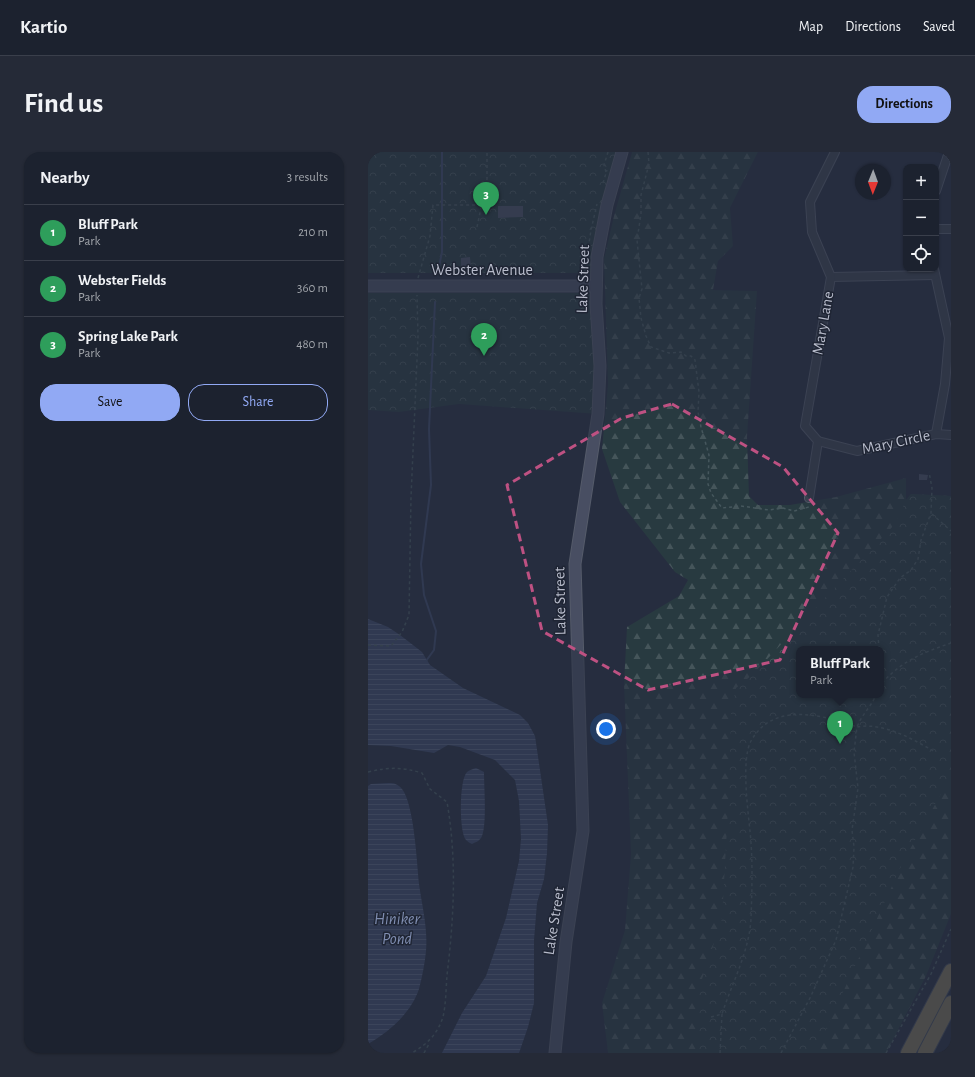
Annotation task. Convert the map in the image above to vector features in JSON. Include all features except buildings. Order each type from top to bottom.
[{"type":"highway","points":[[908,1053],[951,971]]},
{"type":"highway","points":[[925,1053],[951,1003]]},
{"type":"street","name":"Lake Street","points":[[555,1053],[566,942],[583,831],[575,564],[598,414],[600,366],[596,286],[597,257],[602,226],[622,152]]},
{"type":"street","name":"Mary Lane","points":[[818,441],[805,426],[831,277],[812,232],[810,202],[835,152]]},
{"type":"street","points":[[939,182],[949,152]]},
{"type":"street","points":[[939,229],[951,229]]},
{"type":"street","points":[[831,277],[935,272],[950,338],[945,384],[936,434]]},
{"type":"street","name":"Webster Avenue","points":[[368,286],[596,286]]},
{"type":"street","name":"Mary Circle","points":[[818,441],[857,452],[936,434],[951,435]]},
{"type":"street","points":[[809,498],[818,441]]},
{"type":"path","points":[[477,227],[480,205],[487,179],[487,152]]},
{"type":"path","points":[[606,172],[604,166],[608,152]]},
{"type":"path","points":[[648,152],[649,164],[641,195],[642,214],[637,240],[642,289],[639,298],[641,318],[651,347],[669,353],[681,352],[686,356],[691,356],[694,360],[699,392],[698,412],[700,427],[709,454],[708,484],[711,493],[722,508],[741,506],[769,510],[783,508],[802,510],[809,508],[809,498]]},
{"type":"path","points":[[368,645],[391,646],[402,632],[406,623],[410,603],[411,496],[418,338],[417,286],[430,236],[433,205],[480,205]]},
{"type":"path","points":[[879,646],[878,635],[887,597],[900,578],[911,570],[918,559],[921,540],[931,513],[932,488],[929,472]]},
{"type":"path","points":[[931,513],[951,531]]},
{"type":"path","points":[[884,681],[907,660],[951,643]]},
{"type":"path","points":[[781,1053],[811,996],[836,940],[854,860],[852,830],[858,788],[854,752],[857,727],[862,715],[873,703],[875,698]]},
{"type":"path","points":[[720,1053],[722,1014],[748,944],[751,921],[752,877],[746,802],[746,767],[750,742],[761,729],[777,718],[790,714],[802,713],[840,721],[857,727],[869,725],[883,729],[915,740],[935,752]]},
{"type":"path","points":[[368,772],[384,768],[404,767],[422,773],[430,789],[447,802],[452,857],[452,927],[442,1017],[424,1053]]},
{"type":"path","points":[[886,1053],[931,974],[951,929]]},
{"type":"path","points":[[711,1017],[722,1014]]},
{"type":"path","points":[[412,1053],[429,1042]]},
{"type":"highlighted area","points":[[672,404],[783,467],[838,533],[780,660],[648,690],[542,631],[507,485],[622,418]]},
{"type":"green space","points":[[368,152],[622,152],[596,273],[368,273]]},
{"type":"green space","points":[[632,152],[758,152],[730,208],[733,246],[718,261],[713,290],[757,291],[747,437],[749,496],[758,505],[790,505],[836,497],[906,478],[906,500],[911,494],[951,496],[951,914],[926,976],[886,1053],[608,1053],[602,1003],[625,930],[631,854],[624,684],[627,627],[679,596],[688,580],[675,572],[620,502],[602,449],[608,384],[604,259],[614,216]]},
{"type":"green space","points":[[368,293],[596,293],[598,414],[459,404],[399,412],[368,410]]},
{"type":"green space","points":[[911,494],[951,496],[951,776],[904,860],[815,1053],[697,1053],[697,994],[722,919],[729,791],[731,712],[736,688],[752,675],[895,524],[906,500]]},
{"type":"water","points":[[368,619],[388,627],[400,635],[422,652],[430,665],[463,688],[520,715],[528,723],[535,736],[548,825],[547,853],[544,879],[537,903],[534,940],[534,1003],[519,1053],[442,1053],[462,1013],[486,976],[506,918],[519,861],[521,839],[519,801],[515,780],[495,760],[460,747],[448,745],[434,753],[391,746],[368,745]]},
{"type":"water","points":[[476,768],[484,772],[484,830],[481,838],[472,844],[466,840],[462,827],[461,795],[464,777],[467,772]]},
{"type":"water","name":"Hiniker Pond","points":[[371,784],[396,784],[402,789],[406,797],[412,820],[425,925],[426,951],[419,989],[411,1006],[391,1028],[368,1044],[368,786]]},
{"type":"waterway","points":[[438,272],[442,252],[442,152]]},
{"type":"waterway","points":[[426,661],[434,650],[436,631],[424,595],[421,564],[431,485],[429,429],[435,302]]},
{"type":"place","name":"Spring Lake Park","points":[[486,215]]},
{"type":"place","name":"Webster Fields","points":[[484,356]]},
{"type":"place","name":"Bluff Park","points":[[840,744]]}]
